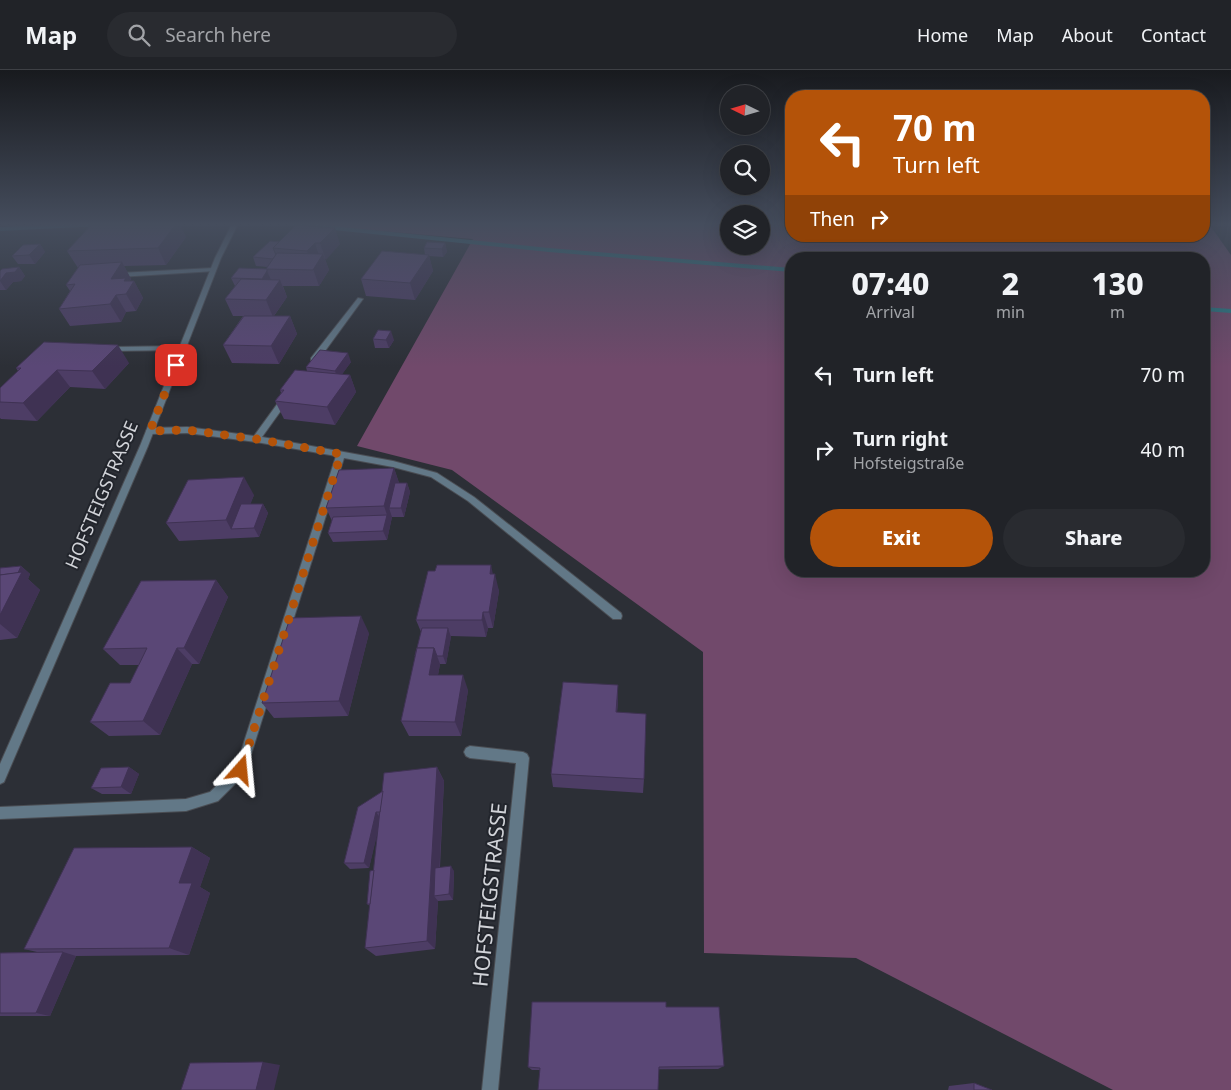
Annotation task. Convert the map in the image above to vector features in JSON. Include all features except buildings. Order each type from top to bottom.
[{"type":"street","points":[[119,275],[183,272]]},
{"type":"street","name":"HOFSTEIGSTRASSE","points":[[0,778],[150,431],[212,272]]},
{"type":"street","points":[[310,366],[360,299]]},
{"type":"street","points":[[98,350],[182,348]]},
{"type":"street","points":[[256,439],[294,388]]},
{"type":"street","points":[[150,431],[187,430],[256,439],[393,464],[434,476],[471,499],[617,616]]},
{"type":"street","points":[[0,814],[186,805],[214,797],[241,770],[341,454]]},
{"type":"street","name":"HOFSTEIGSTRASSE","points":[[470,752],[523,758],[490,1090]]},
{"type":"shaded area","points":[[455,272],[785,272],[785,577],[1210,577],[1210,272],[1231,272],[1231,1090],[1113,1090],[856,958],[704,953],[703,652],[452,470],[357,446]]},
{"type":"waterway","points":[[1210,309],[1231,311]]},
{"type":"route","points":[[176,365],[150,431],[187,430],[256,439],[341,454],[241,770]]}]
